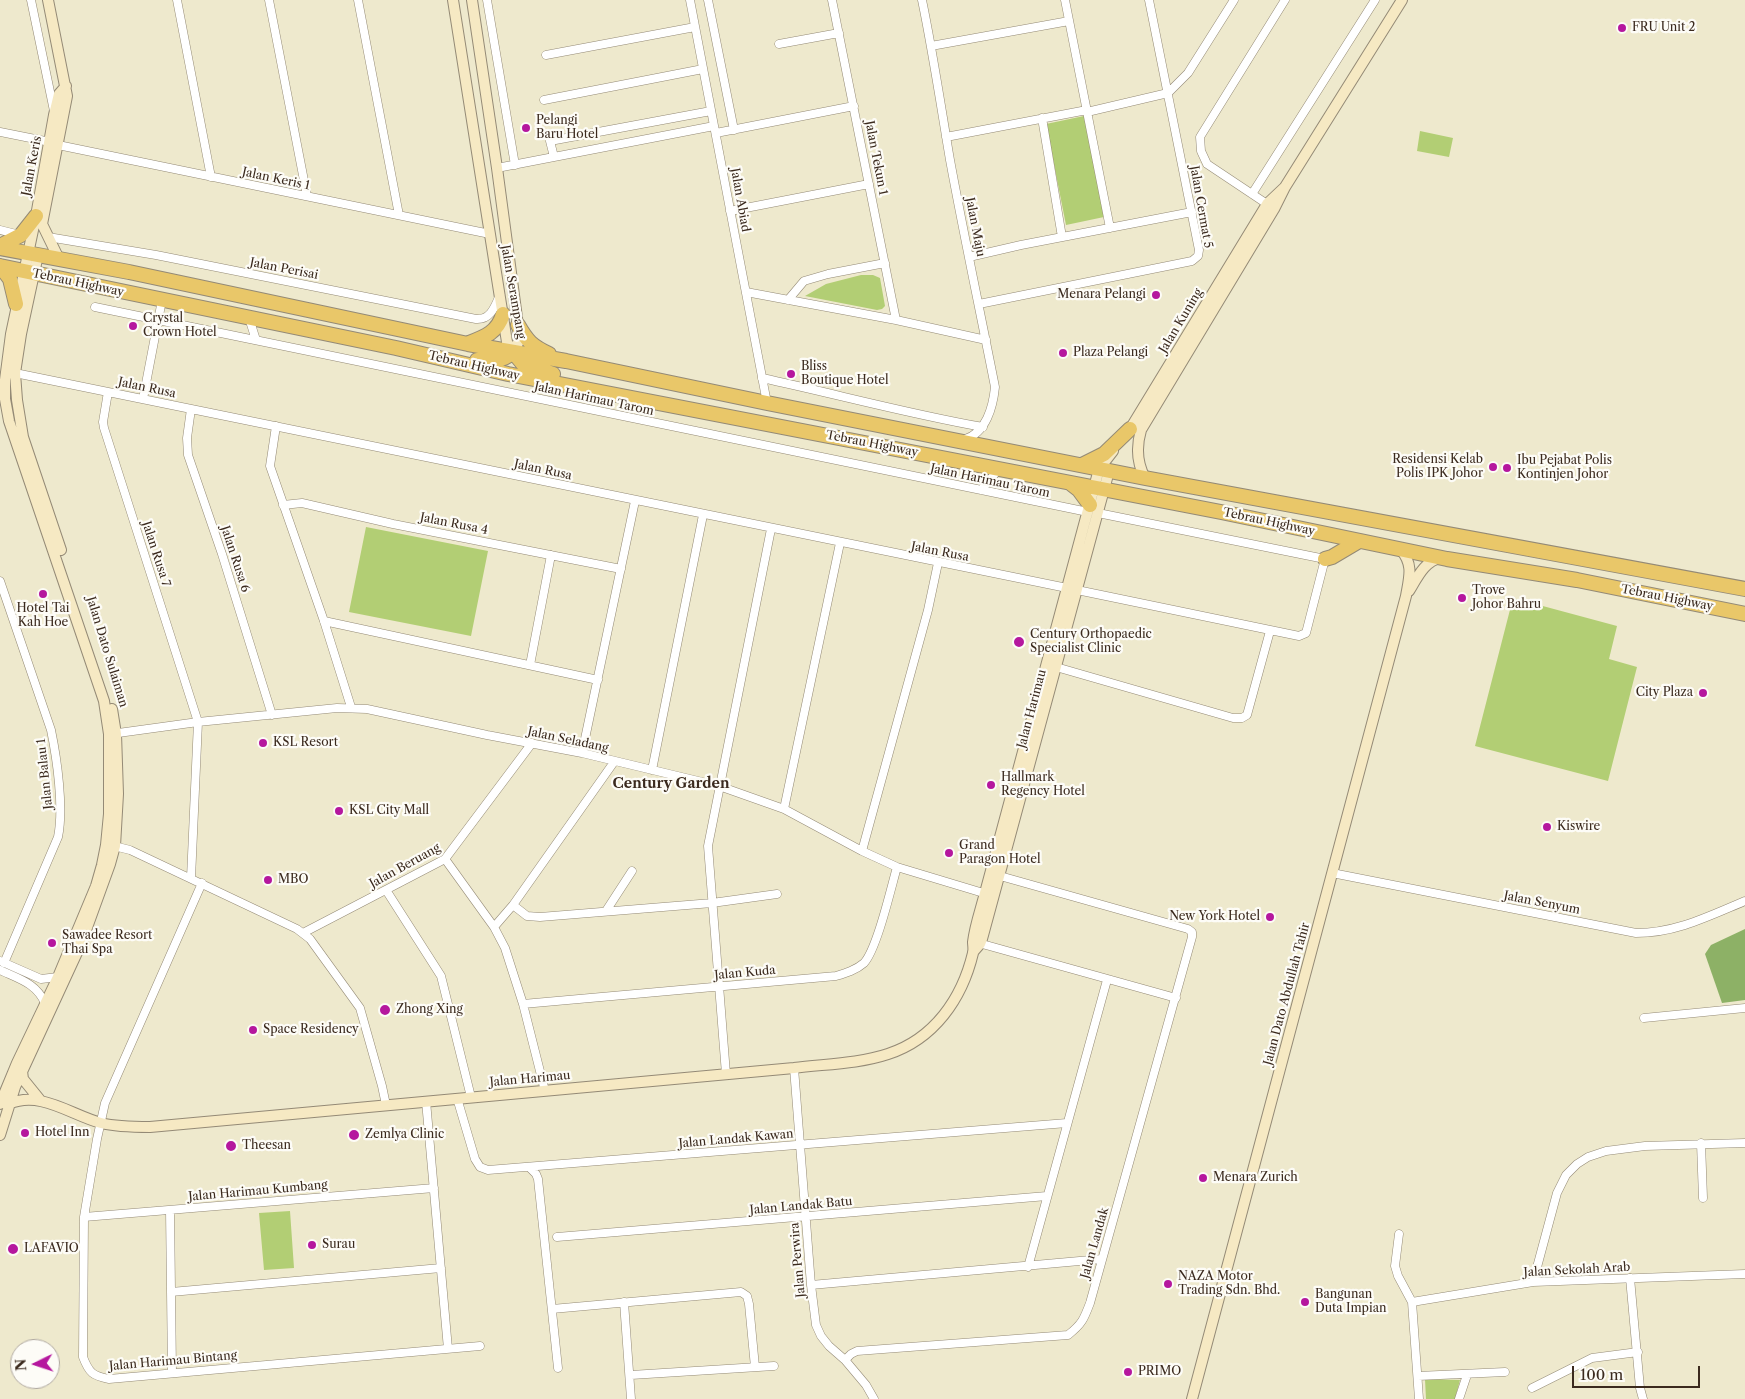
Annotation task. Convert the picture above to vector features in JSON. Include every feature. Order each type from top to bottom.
[{"type":"highway","points":[[0,247],[20,235],[36,216]]},
{"type":"highway","name":"Tebrau Highway","points":[[0,247],[138,274],[468,344],[566,361],[1104,470],[1745,589]]},
{"type":"highway","points":[[0,266],[10,279],[16,304]]},
{"type":"highway","name":"Tebrau Highway","points":[[0,266],[396,348],[508,374],[1070,482],[1447,559],[1586,582],[1745,614]]},
{"type":"highway","points":[[468,344],[492,333],[498,327],[503,314]]},
{"type":"highway","points":[[518,325],[532,346],[566,361]]},
{"type":"highway","points":[[396,348],[491,361],[506,358],[513,352],[523,364],[530,367],[616,394]]},
{"type":"highway","points":[[1082,465],[1104,454],[1130,429]]},
{"type":"highway","points":[[1070,482],[1079,490],[1092,510]]},
{"type":"highway","points":[[1325,559],[1332,557],[1359,541]]},
{"type":"street","points":[[31,0],[54,115]]},
{"type":"street","name":"Jalan Keris","points":[[33,254],[36,216],[67,96],[48,0]]},
{"type":"street","points":[[177,0],[211,177]]},
{"type":"street","points":[[269,0],[307,196]]},
{"type":"street","points":[[358,0],[399,215]]},
{"type":"street","name":"Jalan Serampang","points":[[453,0],[507,342],[513,352]]},
{"type":"street","name":"Jalan Serampang","points":[[472,0],[518,325],[519,341],[513,352]]},
{"type":"street","points":[[487,0],[515,165]]},
{"type":"street","name":"Jalan Abiad","points":[[690,0],[767,403]]},
{"type":"street","points":[[708,0],[734,130]]},
{"type":"street","name":"Jalan Tekun 1","points":[[832,0],[896,320]]},
{"type":"street","name":"Jalan Maju","points":[[922,0],[946,137],[995,387],[994,399],[983,427]]},
{"type":"street","points":[[1065,0],[1110,228]]},
{"type":"street","name":"Jalan Cermat 5","points":[[979,304],[1192,261],[1198,256],[1199,250],[1192,212],[1149,0]]},
{"type":"street","points":[[946,137],[1087,111],[1168,92],[1188,73],[1234,0]]},
{"type":"street","points":[[1270,207],[1207,164],[1201,151],[1200,137],[1285,0]]},
{"type":"street","points":[[1252,194],[1375,0]]},
{"type":"street","name":"Jalan Kuning","points":[[1104,470],[1402,0]]},
{"type":"street","points":[[931,46],[1069,21]]},
{"type":"street","points":[[546,55],[695,27]]},
{"type":"street","points":[[779,44],[839,34]]},
{"type":"street","points":[[544,100],[703,69]]},
{"type":"street","name":"Jalan Keris","points":[[59,259],[44,229],[42,219],[54,144],[54,115],[59,94],[66,86]]},
{"type":"street","points":[[497,168],[715,130],[734,130],[854,106]]},
{"type":"street","points":[[554,157],[550,141],[711,111]]},
{"type":"street","points":[[1042,118],[1062,237]]},
{"type":"street","name":"Jalan Keris 1","points":[[0,132],[490,234]]},
{"type":"street","points":[[730,212],[869,184]]},
{"type":"street","name":"Jalan Kuning","points":[[1146,478],[1141,470],[1138,457],[1138,439],[1141,430],[1270,207]]},
{"type":"street","points":[[969,257],[1192,212]]},
{"type":"street","points":[[0,230],[20,235]]},
{"type":"street","name":"Jalan Perisai","points":[[48,237],[165,257],[476,319],[486,318],[492,312],[500,294]]},
{"type":"street","name":"Jalan Dato Sulaiman","points":[[33,254],[15,373],[18,413],[23,437],[105,679],[114,715],[112,734]]},
{"type":"street","points":[[788,300],[804,282],[828,274],[885,263]]},
{"type":"street","name":"Jalan Dato Sulaiman","points":[[4,1104],[22,1071],[81,944],[107,877],[118,794],[112,734],[99,682],[8,414],[5,399],[5,380],[16,304],[29,272]]},
{"type":"street","points":[[746,292],[896,320],[986,340]]},
{"type":"street","points":[[144,399],[162,300]]},
{"type":"street","name":"Jalan Harimau Tarom","points":[[95,307],[1325,559]]},
{"type":"street","points":[[249,318],[256,340]]},
{"type":"street","name":"Jalan Rusa","points":[[15,373],[1300,636],[1306,633],[1325,559]]},
{"type":"street","points":[[762,378],[860,399],[933,418],[983,427]]},
{"type":"street","name":"Jalan Rusa 7","points":[[108,392],[103,422],[104,428],[198,722]]},
{"type":"street","name":"Jalan Rusa 6","points":[[191,409],[187,438],[188,455],[222,554],[272,715]]},
{"type":"street","points":[[276,426],[270,466],[324,621],[351,707]]},
{"type":"street","points":[[958,441],[972,437],[983,427]]},
{"type":"street","points":[[981,490],[999,469]]},
{"type":"street","name":"Jalan Harimau","points":[[4,1104],[25,1100],[40,1100],[100,1123],[127,1127],[150,1127],[794,1068],[867,1059],[906,1047],[920,1038],[951,1007],[976,946],[1104,470]]},
{"type":"street","points":[[582,753],[635,500]]},
{"type":"street","name":"Jalan Rusa 4","points":[[283,506],[302,503],[393,524],[621,569]]},
{"type":"street","points":[[652,770],[703,515]]},
{"type":"street","points":[[726,1074],[708,846],[771,529]]},
{"type":"street","points":[[784,809],[840,543]]},
{"type":"street","name":"Jalan Dato Abdullah Tahir","points":[[1192,1399],[1406,596],[1410,563],[1408,557],[1401,550]]},
{"type":"street","points":[[530,665],[551,555]]},
{"type":"street","name":"Jalan Dato Abdullah Tahir","points":[[1406,596],[1422,570],[1430,562],[1439,558],[1447,559]]},
{"type":"street","points":[[862,851],[928,610],[938,563]]},
{"type":"street","name":"Jalan Balau 1","points":[[0,581],[51,730],[61,823],[58,837],[2,962]]},
{"type":"street","name":"Jalan Harimau","points":[[990,895],[1000,876],[1056,667],[1072,590]]},
{"type":"street","points":[[324,621],[598,680]]},
{"type":"street","points":[[1056,667],[1233,718],[1242,718],[1247,715],[1270,631]]},
{"type":"street","name":"Jalan Seladang","points":[[112,734],[198,722],[351,707],[367,708],[427,723],[582,753],[719,786],[784,809],[862,851],[897,867],[990,895]]},
{"type":"street","points":[[191,878],[198,722]]},
{"type":"street","name":"Jalan Beruang","points":[[303,932],[445,859],[532,743]]},
{"type":"street","points":[[494,927],[513,905],[614,762]]},
{"type":"street","points":[[111,845],[130,850],[303,932],[360,1008],[386,1105]]},
{"type":"street","name":"Jalan Dato Sulaiman","points":[[0,1136],[4,1104],[17,1063],[58,977],[111,845]]},
{"type":"street","points":[[445,859],[494,927],[505,948],[523,1004],[545,1090]]},
{"type":"street","name":"Jalan Kuda","points":[[523,1004],[836,976],[865,962],[873,948],[897,867]]},
{"type":"street","points":[[606,911],[632,871]]},
{"type":"street","name":"Jalan Senyum","points":[[1332,873],[1636,933],[1666,931],[1745,901]]},
{"type":"street","name":"Jalan Landak","points":[[845,1360],[857,1351],[1068,1335],[1080,1326],[1085,1319],[1176,998],[1192,932],[1188,928],[1000,876]]},
{"type":"street","name":"Jalan Harimau Bintang","points":[[202,883],[105,1103],[100,1123],[84,1217],[83,1357],[87,1367],[95,1376],[109,1379],[480,1346]]},
{"type":"street","points":[[386,890],[441,976],[471,1097]]},
{"type":"street","points":[[513,905],[532,918],[712,903],[777,894]]},
{"type":"street","points":[[976,946],[1176,998]]},
{"type":"street","points":[[2,962],[41,979],[58,977]]},
{"type":"street","points":[[0,970],[33,986],[39,991],[45,1003]]},
{"type":"street","points":[[1028,1266],[1107,980]]},
{"type":"street","points":[[1644,1018],[1745,1008]]},
{"type":"street","name":"Jalan Perwira","points":[[794,1068],[805,1216],[816,1325],[821,1336],[845,1360],[866,1385],[874,1399]]},
{"type":"street","points":[[22,1071],[23,1079],[40,1100]]},
{"type":"street","name":"Jalan Landak Kawan","points":[[458,1098],[475,1159],[480,1167],[488,1170],[1067,1123]]},
{"type":"street","points":[[426,1101],[448,1349]]},
{"type":"street","points":[[1701,1143],[1703,1198]]},
{"type":"street","points":[[1533,1282],[1557,1193],[1566,1175],[1577,1164],[1588,1157],[1606,1151],[1645,1146],[1745,1143]]},
{"type":"street","points":[[538,1179],[547,1166]]},
{"type":"street","points":[[529,1167],[538,1179],[558,1368]]},
{"type":"street","name":"Jalan Harimau Kumbang","points":[[84,1217],[434,1188]]},
{"type":"street","name":"Jalan Landak Batu","points":[[557,1238],[1047,1196]]},
{"type":"street","points":[[170,1210],[172,1372]]},
{"type":"street","points":[[1399,1234],[1395,1266],[1398,1276],[1412,1302],[1420,1399]]},
{"type":"street","points":[[811,1285],[1102,1260]]},
{"type":"street","points":[[171,1292],[441,1268]]},
{"type":"street","name":"Jalan Sekolah Arab","points":[[1412,1302],[1533,1282],[1745,1274]]},
{"type":"street","points":[[1630,1278],[1640,1388],[1643,1399]]},
{"type":"street","points":[[552,1309],[741,1292],[746,1296],[749,1304],[755,1367]]},
{"type":"street","points":[[624,1302],[632,1399]]},
{"type":"street","points":[[1532,1388],[1592,1358],[1638,1352]]},
{"type":"street","points":[[631,1375],[774,1366]]},
{"type":"street","points":[[1418,1376],[1505,1372]]},
{"type":"street","points":[[1459,1399],[1467,1374]]},
{"type":"green space","points":[[1084,116],[1104,217],[1066,225],[1046,124]]},
{"type":"green space","points":[[1420,131],[1453,138],[1449,157],[1417,151]]},
{"type":"green space","points":[[861,275],[873,275],[880,278],[885,306],[882,309],[877,310],[805,296],[826,284]]},
{"type":"green space","points":[[366,527],[488,551],[471,636],[349,612]]},
{"type":"green space","points":[[1513,598],[1617,626],[1609,659],[1637,667],[1608,781],[1475,746]]},
{"type":"green space","points":[[1745,929],[1745,1000],[1722,1003],[1705,954],[1711,945]]},
{"type":"green space","points":[[290,1211],[294,1268],[264,1270],[259,1213]]},
{"type":"green space","points":[[1425,1379],[1460,1380],[1455,1399],[1426,1399]]},
{"type":"place","name":"FRU Unit 2","points":[[1622,28]]},
{"type":"place","name":"Pelangi Baru Hotel","points":[[526,128]]},
{"type":"place","name":"Menara Pelangi","points":[[1156,295]]},
{"type":"place","name":"Crystal Crown Hotel","points":[[133,326]]},
{"type":"place","name":"Plaza Pelangi","points":[[1063,353]]},
{"type":"place","name":"Bliss Boutique Hotel","points":[[791,374]]},
{"type":"place","name":"Residensi Kelab Polis IPK Johor","points":[[1493,467]]},
{"type":"place","name":"Ibu Pejabat Polis Kontinjen Johor","points":[[1507,468]]},
{"type":"place","name":"Hotel Tai Kah Hoe","points":[[43,594]]},
{"type":"place","name":"Trove Johor Bahru","points":[[1462,598]]},
{"type":"place","name":"Century Orthopaedic Specialist Clinic","points":[[1019,642]]},
{"type":"place","name":"City Plaza","points":[[1703,693]]},
{"type":"place","name":"KSL Resort","points":[[263,743]]},
{"type":"place","name":"Hallmark Regency Hotel","points":[[991,785]]},
{"type":"place","name":"KSL City Mall","points":[[339,811]]},
{"type":"place","name":"Kiswire","points":[[1547,827]]},
{"type":"place","name":"Grand Paragon Hotel","points":[[949,853]]},
{"type":"place","name":"MBO","points":[[268,880]]},
{"type":"place","name":"New York Hotel","points":[[1270,917]]},
{"type":"place","name":"Sawadee Resort Thai Spa","points":[[52,943]]},
{"type":"place","name":"Zhong Xing","points":[[385,1010]]},
{"type":"place","name":"Space Residency","points":[[253,1030]]},
{"type":"place","name":"Hotel Inn","points":[[25,1133]]},
{"type":"place","name":"Zemlya Clinic","points":[[354,1135]]},
{"type":"place","name":"Theesan","points":[[231,1146]]},
{"type":"place","name":"Menara Zurich","points":[[1203,1178]]},
{"type":"place","name":"Surau","points":[[312,1245]]},
{"type":"place","name":"LAFAVIO","points":[[13,1249]]},
{"type":"place","name":"NAZA Motor Trading Sdn. Bhd.","points":[[1168,1284]]},
{"type":"place","name":"Bangunan Duta Impian","points":[[1305,1302]]},
{"type":"place","name":"PRIMO","points":[[1128,1372]]},
{"type":"district","name":"Century Garden","points":[[671,784]]}]
